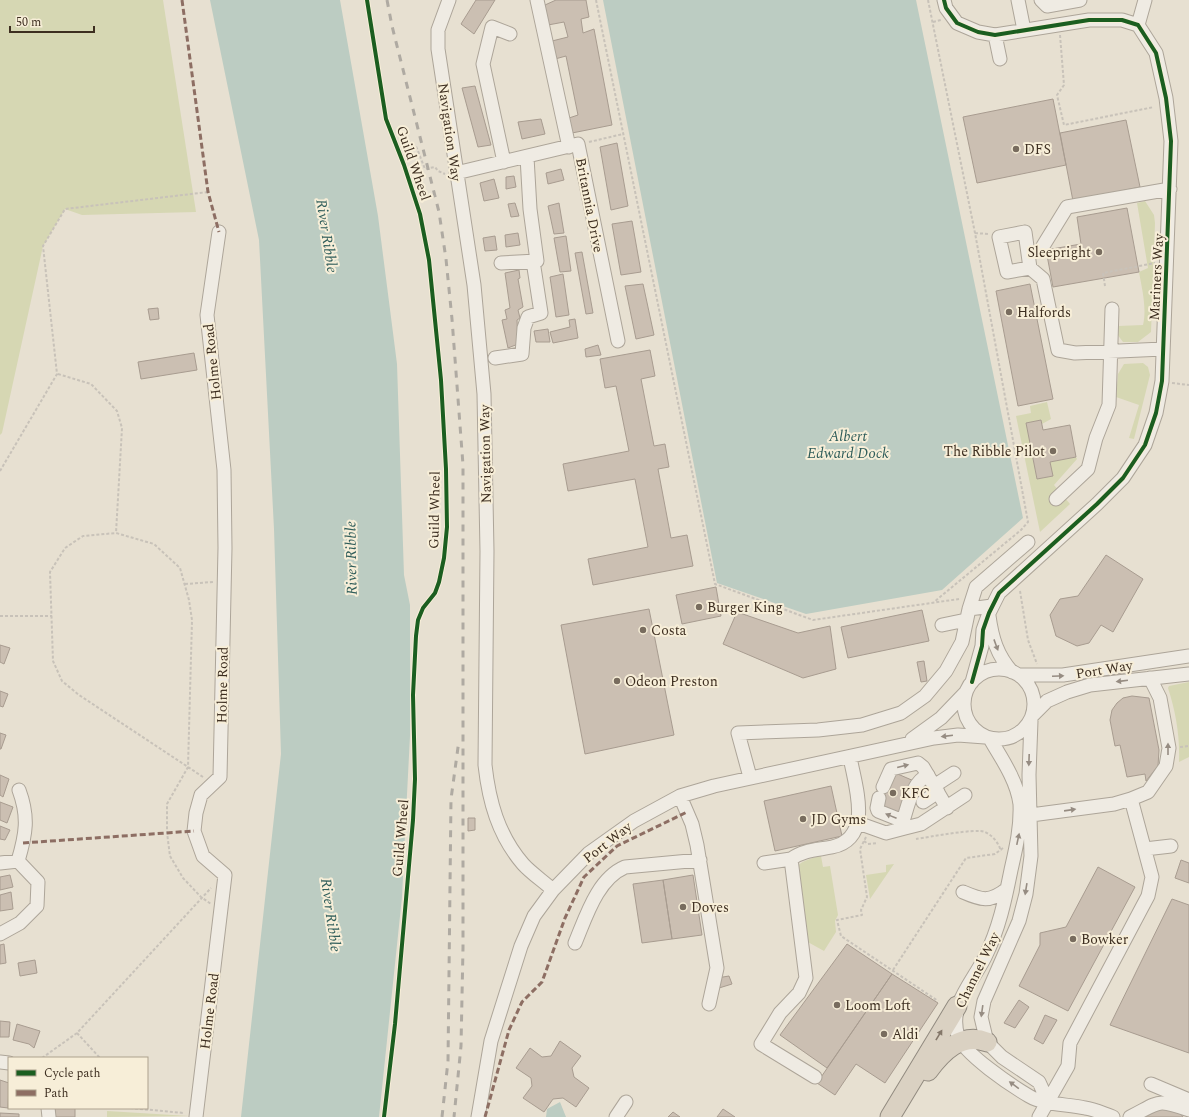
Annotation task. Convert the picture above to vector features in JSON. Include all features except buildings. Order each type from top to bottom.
[{"type":"highway","points":[[890,1117],[957,1006]]},
{"type":"highway","points":[[894,1117],[941,1054],[960,1042],[976,1040],[987,1042]]},
{"type":"street","name":"Navigation Way","points":[[449,0],[438,30],[438,49],[474,285],[484,394],[487,551],[484,734],[488,794],[495,817],[514,852],[524,865],[553,890]]},
{"type":"street","points":[[538,0],[561,113],[574,146]]},
{"type":"street","points":[[944,0],[946,8],[957,23],[978,32],[995,35],[1089,20],[1122,20],[1138,25],[1145,0]]},
{"type":"street","points":[[1018,0],[1024,30]]},
{"type":"street","points":[[1041,0],[1047,6],[1080,0]]},
{"type":"street","name":"Mariners Way","points":[[969,687],[990,610],[999,592],[1097,504],[1123,478],[1145,445],[1156,414],[1162,381],[1171,141],[1166,98],[1156,53],[1138,25]]},
{"type":"street","points":[[504,162],[483,64],[492,27],[510,34]]},
{"type":"street","points":[[995,35],[1000,59]]},
{"type":"street","name":"Britannia Drive","points":[[456,173],[574,146],[618,341]]},
{"type":"street","points":[[501,263],[537,261],[530,209],[527,157]]},
{"type":"street","points":[[1043,246],[1068,207],[1170,189]]},
{"type":"street","name":"Holme Road","points":[[196,1116],[225,875],[203,856],[194,831],[196,813],[201,795],[220,777],[224,581],[224,470],[207,315],[219,232]]},
{"type":"street","points":[[495,358],[522,354],[524,328],[528,317],[541,313],[533,261]]},
{"type":"street","points":[[1030,268],[1043,279],[1058,350],[1075,353],[1163,349]]},
{"type":"street","points":[[1056,499],[1088,469],[1096,438],[1109,405],[1112,351],[1112,308]]},
{"type":"street","points":[[750,777],[738,733],[818,730],[862,725],[901,714],[924,696],[946,671],[962,642],[969,609],[976,587],[1028,542]]},
{"type":"street","points":[[942,625],[969,609],[990,610],[995,646],[1004,662],[1016,673],[1028,684],[1033,693],[1034,703],[1032,718],[1020,733],[1012,738],[1002,740],[988,738],[971,726],[966,716],[964,704],[969,687],[981,674],[992,670],[1002,669],[1016,673]]},
{"type":"street","name":"Port Way","points":[[1016,673],[1042,676],[1063,676],[1189,656]]},
{"type":"street","name":"Port Way","points":[[1032,718],[1047,701],[1067,692],[1090,685],[1189,674]]},
{"type":"street","points":[[1031,815],[1114,804],[1148,792],[1166,766],[1169,748],[1160,698],[1150,678]]},
{"type":"street","name":"Port Way","points":[[902,746],[930,727],[969,687]]},
{"type":"street","name":"Channel Way","points":[[987,1042],[982,1025],[982,1009],[988,991],[1019,921],[1026,894],[1031,856],[1029,775],[1032,718]]},
{"type":"street","name":"Port Way","points":[[478,1117],[492,1040],[521,946],[534,916],[553,890],[589,853],[634,821],[680,796],[750,777],[934,738],[958,735],[988,738]]},
{"type":"street","name":"Channel Way","points":[[960,1042],[956,1025],[957,1006],[986,956],[998,923],[1019,832],[1020,804],[1015,785],[1007,766],[988,738]]},
{"type":"street","points":[[764,863],[791,858],[804,852],[841,844],[850,838],[858,823],[860,812],[850,757]]},
{"type":"street","points":[[933,784],[922,778],[914,788],[903,821],[878,811],[877,808],[881,793],[891,769],[918,763],[933,784],[947,808]]},
{"type":"street","points":[[924,802],[933,784],[954,773]]},
{"type":"street","points":[[18,861],[26,828],[26,814],[19,790]]},
{"type":"street","points":[[858,823],[886,833],[921,824],[965,795]]},
{"type":"street","points":[[680,796],[692,824],[700,860],[717,968],[709,1004]]},
{"type":"street","points":[[1040,1117],[1068,1066],[1070,1043],[1148,896],[1152,876],[1131,799]]},
{"type":"street","points":[[1145,850],[1171,846]]},
{"type":"street","points":[[791,858],[806,978],[799,993],[780,1013],[761,1044],[815,1077]]},
{"type":"street","points":[[575,943],[595,898],[615,872],[625,868],[700,860]]},
{"type":"street","points":[[0,863],[18,861]]},
{"type":"street","points":[[0,934],[20,923],[37,906],[38,882],[18,861]]},
{"type":"street","points":[[962,892],[985,900],[996,898],[1007,889]]},
{"type":"street","points":[[985,900],[994,911],[998,923]]},
{"type":"street","points":[[960,1042],[970,1054],[1030,1097],[1048,1102],[1086,1108],[1113,1117]]},
{"type":"street","points":[[987,1042],[1002,1057],[1039,1082],[1048,1102]]},
{"type":"street","points":[[1151,1084],[1189,1100]]},
{"type":"street","points":[[1130,1117],[1153,1104],[1166,1101],[1189,1110]]},
{"type":"street","points":[[616,1117],[626,1102]]},
{"type":"path","points":[[596,0],[715,584],[813,620],[933,603],[969,609]]},
{"type":"path","points":[[928,0],[977,240],[1028,522],[980,565],[933,603]]},
{"type":"path","points":[[1059,24],[1064,85],[1057,94],[1064,125],[1154,106]]},
{"type":"path","points":[[574,146],[623,134]]},
{"type":"path","points":[[404,165],[411,147],[416,146],[425,168],[435,167],[438,171],[449,175],[456,173]]},
{"type":"path","points":[[0,472],[58,374],[43,246],[65,209],[208,192]]},
{"type":"path","points":[[1105,286],[1103,273],[1156,263]]},
{"type":"path","points":[[58,374],[91,384],[117,411],[122,428],[116,533]]},
{"type":"path","points":[[1162,381],[1189,385]]},
{"type":"path","points":[[1015,451],[1031,448]]},
{"type":"path","points":[[213,784],[188,767],[79,694],[62,681],[53,661],[50,572],[65,548],[83,536],[116,533],[154,544],[180,568],[189,600],[192,620],[188,767],[167,804],[167,833],[170,856],[183,878],[201,897],[221,912]]},
{"type":"path","points":[[1020,573],[1020,596],[1028,640],[1042,676]]},
{"type":"path","points":[[184,584],[224,581]]},
{"type":"path","points":[[0,616],[52,616]]},
{"type":"path","points":[[870,828],[860,849],[867,897],[861,910],[862,915],[837,920],[837,926],[841,936],[938,1001]]},
{"type":"path","points":[[913,839],[980,831],[992,836],[998,843],[1001,850]]},
{"type":"path","points":[[864,842],[868,844],[883,842]]},
{"type":"path","points":[[893,970],[966,858],[995,854],[1006,845]]},
{"type":"path","points":[[43,1057],[77,1033],[201,897],[225,875]]},
{"type":"path","points":[[77,1033],[99,1057]]},
{"type":"path","points":[[138,1109],[196,1116]]},
{"type":"green space","points":[[0,0],[163,0],[196,212],[82,215],[65,209],[43,246],[2,433],[0,435]]},
{"type":"green space","points":[[1145,201],[1154,215],[1155,223],[1151,332],[1138,342],[1123,342],[1117,334],[1118,326],[1143,325],[1144,319],[1144,298],[1139,272],[1148,268],[1137,203]]},
{"type":"green space","points":[[1143,363],[1148,367],[1150,375],[1134,439],[1129,438],[1139,405],[1116,397],[1118,374],[1124,364]]},
{"type":"green space","points":[[1047,402],[1051,419],[1042,424],[1041,420],[1027,423],[1037,479],[1052,476],[1050,462],[1076,457],[1077,459],[1054,485],[1070,504],[1040,532],[1016,416],[1031,413],[1030,406]]},
{"type":"green space","points":[[1189,682],[1189,757],[1179,762],[1177,725],[1168,688],[1169,686]]},
{"type":"green space","points":[[821,856],[823,867],[830,866],[838,915],[835,921],[836,932],[824,951],[806,941],[797,867],[805,861]]},
{"type":"green space","points":[[894,864],[870,899],[866,875],[886,872],[886,865]]},
{"type":"green space","points":[[107,1111],[189,1116],[107,1117]]},
{"type":"water","name":"River Ribble","points":[[210,0],[340,0],[378,216],[397,364],[404,575],[410,605],[410,736],[402,897],[379,1117],[241,1117],[281,754],[274,529],[259,240]]},
{"type":"water","name":"Albert Edward Dock","points":[[603,0],[916,0],[1023,518],[942,590],[806,614],[717,583]]},
{"type":"water","points":[[560,1102],[566,1117],[546,1117],[547,1109]]},
{"type":"railway","points":[[387,0],[392,26],[439,212],[446,259],[452,319],[463,465],[463,948],[461,1046],[454,1117]]},
{"type":"railway","points":[[442,1117],[448,1061],[451,799],[459,740]]},
{"type":"marked path","points":[[182,0],[208,192],[219,232]]},
{"type":"marked path","points":[[485,1117],[509,1030],[522,1002],[542,982],[565,918],[584,877],[617,846],[687,812]]},
{"type":"marked path","points":[[23,843],[194,831]]},
{"type":"cycle path","name":"Guild Wheel","points":[[367,0],[386,119],[404,165],[420,214],[429,260],[441,380],[446,469],[447,527],[444,558],[439,582],[435,593],[423,608],[418,620],[416,636],[413,695],[415,779],[413,820],[395,1024],[384,1117]]},
{"type":"cycle path","points":[[944,0],[946,8],[957,23],[978,32],[995,35],[1089,20],[1122,20],[1138,25],[1156,53],[1166,98],[1171,141],[1162,381],[1156,413],[1145,445],[1123,478],[1097,504],[999,593],[989,613],[983,630],[982,646],[972,682]]},
{"type":"place","name":"DFS","points":[[1016,149]]},
{"type":"place","name":"Sleepright","points":[[1099,252]]},
{"type":"place","name":"Halfords","points":[[1009,312]]},
{"type":"place","name":"The Ribble Pilot","points":[[1053,451]]},
{"type":"place","name":"Burger King","points":[[699,607]]},
{"type":"place","name":"Costa","points":[[643,630]]},
{"type":"place","name":"Odeon Preston","points":[[617,681]]},
{"type":"place","name":"KFC","points":[[893,793]]},
{"type":"place","name":"JD Gyms","points":[[803,819]]},
{"type":"place","name":"Doves","points":[[683,907]]},
{"type":"place","name":"Bowker","points":[[1073,939]]},
{"type":"place","name":"Loom Loft","points":[[837,1005]]},
{"type":"place","name":"Aldi","points":[[884,1034]]}]
